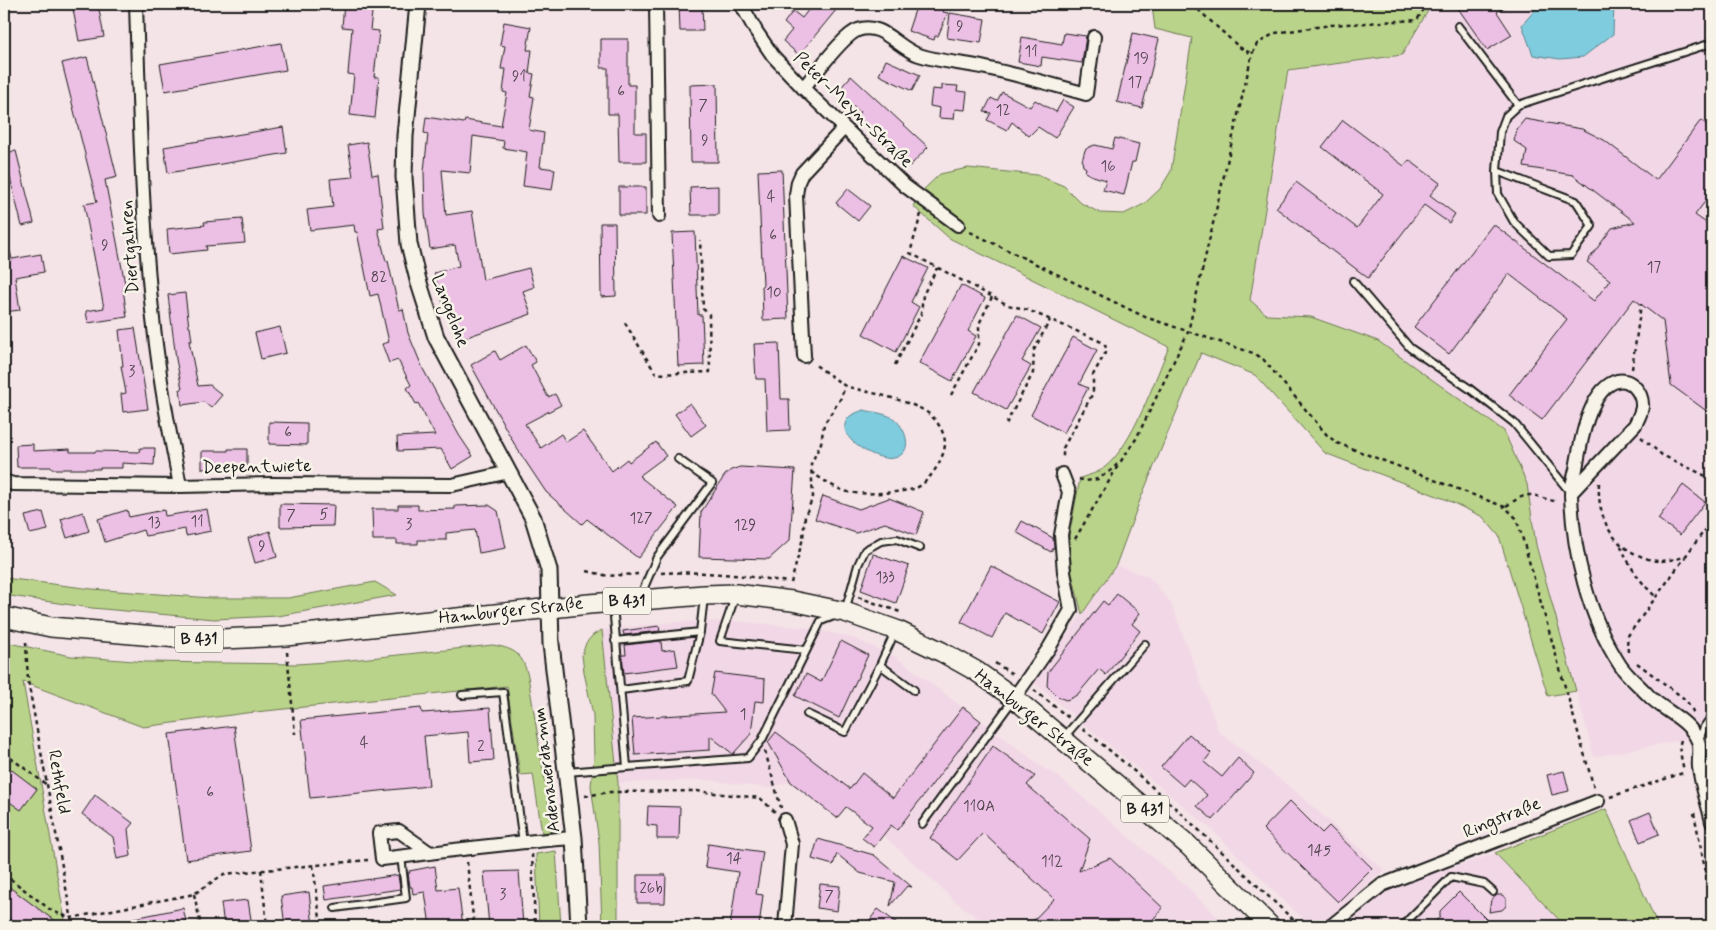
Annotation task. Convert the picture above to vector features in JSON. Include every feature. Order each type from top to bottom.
[{"type":"main road","name":"Hamburger Straße","points":[[4,617],[51,627],[201,640],[286,636],[395,623],[704,594],[736,594],[792,601],[848,603],[900,622],[942,652],[976,671],[1019,690],[1063,738],[1188,845],[1270,926]]},
{"type":"street","name":"Diertgahren","points":[[136,4],[143,181],[149,270],[160,374],[180,486]]},
{"type":"street","name":"Langelohe","points":[[418,4],[405,136],[404,177],[409,244],[436,337],[533,518],[549,570],[549,609]]},
{"type":"street","points":[[656,4],[659,216]]},
{"type":"street","name":"Peter-Meyn-Straße","points":[[741,4],[773,56],[804,88],[906,186],[958,225]]},
{"type":"street","points":[[804,88],[846,38],[857,30],[872,28],[884,32],[905,48],[917,54],[986,68],[1086,94],[1094,37]]},
{"type":"street","points":[[804,356],[796,195],[798,182],[802,173],[844,128]]},
{"type":"street","points":[[1572,498],[1641,414],[1640,394],[1630,382],[1621,380],[1614,382],[1601,393],[1594,403],[1581,440],[1572,498],[1576,545],[1585,583],[1598,624],[1621,666],[1652,699],[1686,724],[1698,741],[1700,770],[1712,822]]},
{"type":"street","name":"Deepentwiete","points":[[4,481],[13,484],[180,486],[270,484],[452,485],[509,472]]},
{"type":"street","points":[[1019,690],[1049,648],[1071,610],[1061,535],[1069,492],[1062,474]]},
{"type":"street","name":"Adenauerdamm","points":[[549,609],[551,644],[574,838],[579,926]]},
{"type":"street","name":"Ringstraße","points":[[1331,926],[1382,885],[1598,800]]},
{"type":"street","points":[[784,820],[792,844],[784,926]]},
{"type":"street","points":[[430,853],[399,831],[379,833],[382,859],[401,856],[430,853],[466,848],[574,838]]},
{"type":"lane","points":[[1458,26],[1518,105]]},
{"type":"lane","points":[[1497,170],[1576,201],[1592,226],[1571,255],[1549,256],[1514,222],[1498,194],[1497,170],[1500,132],[1506,116],[1518,105],[1712,43]]},
{"type":"lane","points":[[1353,281],[1410,348],[1470,389],[1514,423],[1572,498]]},
{"type":"lane","points":[[639,599],[657,557],[712,483],[678,459]]},
{"type":"lane","points":[[566,772],[748,758],[762,740],[821,621],[848,603],[858,565],[866,550],[881,541],[897,539],[920,548]]},
{"type":"lane","points":[[621,690],[688,681],[700,632],[704,594]]},
{"type":"lane","points":[[736,594],[720,641],[806,650]]},
{"type":"lane","points":[[613,602],[627,767]]},
{"type":"lane","points":[[808,714],[845,732],[900,622]]},
{"type":"lane","points":[[615,641],[700,632]]},
{"type":"lane","points":[[1063,738],[1145,644]]},
{"type":"lane","points":[[880,665],[914,690]]},
{"type":"lane","points":[[922,824],[1019,690]]},
{"type":"lane","points":[[462,695],[503,692],[527,843]]},
{"type":"lane","points":[[1698,741],[1704,727],[1712,716]]},
{"type":"lane","points":[[1700,770],[1712,764]]},
{"type":"lane","points":[[335,908],[406,898],[401,856]]},
{"type":"lane","points":[[1402,926],[1451,877],[1484,884],[1493,892]]},
{"type":"path","points":[[1192,4],[1239,47],[1252,54]]},
{"type":"path","points":[[1063,560],[1136,439],[1188,332],[1252,54],[1257,44],[1275,33],[1331,25],[1417,20],[1427,4]]},
{"type":"path","points":[[925,201],[910,253],[1008,305],[1028,310],[1104,343],[1106,350],[1093,375],[1093,393],[1063,448],[1062,474],[1086,481],[1098,479],[1121,461]]},
{"type":"path","points":[[958,225],[1145,317],[1253,353],[1263,359],[1327,435],[1336,443],[1505,507],[1516,518],[1521,533],[1598,800],[1685,772],[1700,770]]},
{"type":"path","points":[[625,323],[656,374],[710,372],[709,314],[703,309],[700,240]]},
{"type":"path","points":[[895,365],[921,314],[923,294],[937,268]]},
{"type":"path","points":[[951,395],[979,344],[979,324],[992,297]]},
{"type":"path","points":[[1630,382],[1641,304]]},
{"type":"path","points":[[1006,424],[1034,374],[1034,350],[1050,320]]},
{"type":"path","points":[[804,356],[845,386],[883,396],[926,411],[941,426],[946,443],[940,460],[930,477],[917,488],[899,492],[847,492],[811,472]]},
{"type":"path","points":[[587,571],[608,576],[735,574],[791,583],[803,538],[805,516],[812,497],[811,464],[821,443],[824,424],[841,398],[845,386]]},
{"type":"path","points":[[1631,428],[1662,455],[1712,479]]},
{"type":"path","points":[[1604,457],[1599,485],[1601,511],[1610,532],[1631,553],[1656,562],[1685,557]]},
{"type":"path","points":[[1505,507],[1523,495],[1536,494],[1556,502],[1572,498]]},
{"type":"path","points":[[1629,657],[1627,637],[1712,520]]},
{"type":"path","points":[[1621,545],[1628,562],[1642,584],[1656,598]]},
{"type":"path","points":[[848,603],[886,606],[900,622]]},
{"type":"path","points":[[286,636],[295,734]]},
{"type":"path","name":"Rethfeld","points":[[26,642],[28,681],[73,926]]},
{"type":"path","points":[[995,662],[1019,690],[1076,723],[1137,774],[1227,855],[1300,926]]},
{"type":"path","points":[[1636,662],[1686,700],[1694,710],[1698,741]]},
{"type":"path","points":[[1686,724],[1679,747],[1687,781]]},
{"type":"path","points":[[762,740],[784,820]]},
{"type":"path","points":[[4,753],[48,786]]},
{"type":"path","points":[[585,796],[610,792],[696,791],[760,798],[784,820]]},
{"type":"path","points":[[1692,806],[1706,879],[1708,926]]},
{"type":"path","points":[[527,843],[535,926]]},
{"type":"path","points":[[466,848],[474,926]]},
{"type":"path","points":[[4,874],[52,911],[71,918],[194,894],[224,874],[382,859]]},
{"type":"path","points":[[313,865],[321,926]]},
{"type":"path","points":[[261,870],[267,926]]},
{"type":"path","points":[[194,894],[200,926]]},
{"type":"shaded area","points":[[1432,4],[1712,4],[1712,734],[1594,757],[1536,545],[1215,313],[1288,69],[1402,55]]},
{"type":"shaded area","points":[[1116,565],[1149,577],[1171,603],[1219,732],[1295,791],[1384,870],[1321,926],[1310,926],[1212,830],[1034,683]]},
{"type":"shaded area","points":[[734,621],[809,628],[853,638],[896,657],[1045,769],[1059,777],[1187,887],[1227,926],[989,926],[956,902],[883,835],[846,807],[837,818],[791,782],[768,788],[706,780],[618,783],[602,630],[674,622]]},
{"type":"shaded area","points":[[1495,853],[1565,926],[1345,926],[1386,890]]},
{"type":"green space","points":[[1178,4],[1432,4],[1402,55],[1288,70],[1250,300],[1267,315],[1311,317],[1378,341],[1504,431],[1527,484],[1536,545],[1576,691],[1548,696],[1499,536],[1483,517],[1445,499],[1325,453],[1255,375],[1201,353],[1140,500],[1116,565],[1082,614],[1072,574],[1069,537],[1080,478],[1105,467],[1125,444],[1142,412],[1169,347],[949,238],[913,206],[921,192],[940,174],[968,168],[1037,175],[1064,186],[1081,203],[1100,213],[1124,214],[1144,204],[1160,189],[1171,171],[1192,38],[1155,29],[1152,6]]},
{"type":"green space","points":[[4,578],[92,589],[211,598],[288,598],[375,582],[397,595],[278,616],[214,619],[92,608],[4,595]]},
{"type":"green space","points":[[602,630],[618,783],[618,926],[602,926],[599,842],[591,786],[594,758],[593,715],[582,655],[586,643],[593,635]]},
{"type":"green space","points":[[4,642],[71,656],[146,662],[297,664],[493,645],[507,648],[517,654],[523,662],[528,676],[553,831],[542,833],[533,774],[520,775],[507,686],[246,713],[143,727],[23,682],[66,926],[4,926]]},
{"type":"green space","points":[[1606,809],[1658,926],[1565,926],[1495,853]]},
{"type":"green space","points":[[556,851],[561,926],[539,926],[536,854]]},
{"type":"water","points":[[1540,4],[1614,4],[1613,34],[1583,57],[1560,59],[1533,55],[1522,25]]},
{"type":"water","points":[[863,410],[886,415],[898,422],[905,433],[906,440],[905,451],[901,455],[894,458],[877,456],[867,452],[851,439],[846,432],[845,424],[850,416]]},
{"type":"building","points":[[72,4],[98,4],[104,37],[79,41]]},
{"type":"building","points":[[344,4],[373,4],[370,30],[379,31],[374,77],[379,77],[375,118],[350,115],[354,75],[348,74],[352,28],[342,27]]},
{"type":"building","points":[[679,4],[702,4],[703,31],[680,31]]},
{"type":"building","points":[[813,4],[841,4],[799,55],[783,41],[792,30],[784,23],[793,11],[802,18]]},
{"type":"building","points":[[917,4],[926,4],[944,9],[943,12],[948,13],[938,36],[935,36],[934,40],[908,31]]},
{"type":"building","points":[[1455,4],[1509,4],[1497,12],[1512,35],[1487,50]]},
{"type":"building","points":[[950,13],[985,19],[981,43],[947,38]]},
{"type":"building","points":[[504,22],[531,27],[527,50],[532,50],[529,73],[534,74],[530,96],[534,97],[529,130],[544,133],[540,167],[555,169],[552,190],[523,186],[527,152],[503,148],[504,141],[473,136],[470,173],[442,170],[446,215],[472,211],[483,280],[529,268],[534,287],[523,291],[531,314],[459,340],[444,306],[434,273],[459,266],[455,245],[430,249],[425,213],[424,171],[428,134],[424,133],[426,117],[464,123],[465,120],[501,126],[507,93],[503,92],[506,69],[501,69],[505,46],[500,45]]},
{"type":"building","points":[[1064,33],[1086,36],[1082,63],[1042,57],[1041,66],[1018,62],[1022,37],[1062,44]]},
{"type":"building","points":[[1133,33],[1159,39],[1142,108],[1117,102]]},
{"type":"building","points":[[601,39],[628,39],[628,85],[635,85],[635,133],[646,133],[646,162],[619,162],[618,114],[608,114],[608,68],[601,68]]},
{"type":"building","points":[[281,43],[286,70],[165,91],[160,64]]},
{"type":"building","points":[[87,57],[117,177],[105,180],[126,289],[123,289],[127,317],[88,323],[86,311],[104,308],[84,204],[97,202],[62,63]]},
{"type":"building","points":[[886,60],[920,75],[912,91],[879,75]]},
{"type":"building","points":[[851,76],[928,147],[910,166],[856,116],[860,112],[837,92]]},
{"type":"building","points":[[717,84],[718,162],[691,162],[690,85]]},
{"type":"building","points":[[942,85],[958,86],[957,91],[967,92],[965,110],[955,109],[954,119],[939,118],[940,108],[930,106],[932,89],[942,90]]},
{"type":"building","points":[[1002,92],[1030,107],[1035,100],[1056,112],[1063,100],[1074,107],[1055,138],[1038,127],[1029,136],[1012,122],[1007,130],[987,120],[991,113],[984,112],[991,98],[997,101]]},
{"type":"building","points":[[1525,119],[1582,129],[1604,140],[1656,180],[1701,120],[1712,129],[1712,192],[1695,215],[1712,227],[1712,415],[1671,385],[1663,321],[1634,299],[1542,420],[1509,395],[1567,319],[1509,274],[1449,354],[1414,327],[1493,224],[1594,301],[1610,280],[1587,262],[1612,228],[1635,222],[1573,175],[1524,167],[1527,150],[1514,141],[1517,129]]},
{"type":"building","points":[[1343,120],[1404,166],[1409,160],[1440,183],[1430,195],[1455,214],[1449,223],[1424,205],[1368,278],[1276,208],[1296,182],[1357,228],[1383,194],[1322,147]]},
{"type":"building","points":[[283,127],[287,153],[168,173],[164,147]]},
{"type":"building","points":[[1115,138],[1139,144],[1135,162],[1132,162],[1124,195],[1103,190],[1106,180],[1085,172],[1086,168],[1083,166],[1082,161],[1085,150],[1089,147],[1095,145],[1112,149]]},
{"type":"building","points":[[367,142],[372,175],[378,174],[384,228],[378,229],[386,261],[388,261],[399,310],[403,309],[408,333],[423,369],[459,435],[473,456],[452,469],[441,449],[398,451],[397,437],[435,435],[418,403],[416,404],[407,388],[411,385],[398,360],[389,363],[382,344],[389,342],[378,294],[370,296],[354,225],[310,230],[307,210],[333,207],[330,179],[353,177],[348,145]]},
{"type":"building","points":[[16,151],[34,223],[22,226],[4,153]]},
{"type":"building","points":[[782,170],[788,319],[763,320],[758,171]]},
{"type":"building","points":[[718,186],[718,215],[691,215],[690,187]]},
{"type":"building","points":[[619,187],[646,187],[646,215],[619,215]]},
{"type":"building","points":[[848,189],[870,206],[858,221],[836,203]]},
{"type":"building","points":[[242,219],[245,243],[206,246],[207,250],[169,254],[167,229],[205,225],[204,222]]},
{"type":"building","points":[[600,223],[615,223],[616,296],[601,297]]},
{"type":"building","points":[[695,232],[698,315],[702,315],[704,365],[678,366],[672,233]]},
{"type":"building","points":[[4,251],[10,251],[12,259],[41,254],[44,272],[15,277],[20,310],[4,312]]},
{"type":"building","points":[[903,256],[928,268],[911,302],[919,307],[896,352],[863,334]]},
{"type":"building","points":[[961,285],[985,298],[968,331],[976,336],[952,381],[919,363]]},
{"type":"building","points":[[185,293],[192,341],[189,341],[198,386],[210,385],[222,395],[211,408],[204,402],[182,405],[180,389],[182,389],[176,359],[168,295]]},
{"type":"building","points":[[1017,315],[1041,328],[1022,361],[1031,366],[1006,410],[974,392]]},
{"type":"building","points":[[280,327],[286,353],[261,359],[255,333]]},
{"type":"building","points":[[135,328],[148,409],[123,412],[121,394],[126,393],[121,366],[123,366],[119,330]]},
{"type":"building","points":[[1073,337],[1097,350],[1079,384],[1088,388],[1064,433],[1031,415]]},
{"type":"building","points":[[779,343],[781,399],[789,399],[790,430],[767,431],[765,379],[756,379],[754,344]]},
{"type":"building","points":[[526,345],[536,362],[531,365],[548,397],[555,394],[561,405],[525,424],[541,448],[561,434],[566,442],[583,431],[612,471],[627,459],[629,462],[656,442],[666,456],[639,476],[678,507],[638,558],[587,519],[582,524],[546,492],[516,447],[471,365],[495,351],[500,360]]},
{"type":"building","points":[[690,403],[706,425],[691,436],[675,414]]},
{"type":"building","points":[[269,422],[307,423],[307,445],[269,444]]},
{"type":"building","points":[[33,444],[33,451],[70,449],[70,452],[139,452],[140,448],[155,448],[154,465],[122,463],[122,468],[100,469],[17,467],[16,445]]},
{"type":"building","points":[[228,449],[247,449],[247,469],[202,469],[202,451],[228,451]]},
{"type":"building","points":[[740,467],[795,470],[790,540],[769,559],[699,557],[701,512],[725,475],[731,470]]},
{"type":"building","points":[[1683,485],[1705,502],[1680,535],[1658,519]]},
{"type":"building","points":[[823,496],[859,509],[889,498],[924,512],[916,535],[885,523],[856,533],[815,519]]},
{"type":"building","points":[[280,504],[334,505],[333,526],[280,527]]},
{"type":"building","points":[[398,505],[418,505],[418,510],[455,509],[455,506],[489,505],[498,511],[506,548],[479,553],[475,530],[446,533],[446,540],[418,540],[418,544],[397,544],[397,540],[373,540],[372,509],[398,509]]},
{"type":"building","points":[[207,509],[211,531],[186,536],[185,529],[145,536],[143,530],[105,542],[98,519],[127,510],[129,517],[164,510],[165,516]]},
{"type":"building","points":[[43,512],[48,530],[30,534],[25,516]]},
{"type":"building","points":[[83,512],[89,531],[67,538],[61,519]]},
{"type":"building","points":[[1022,521],[1053,538],[1054,547],[1051,552],[1016,532]]},
{"type":"building","points":[[270,531],[277,557],[255,563],[248,538]]},
{"type":"building","points":[[873,554],[909,566],[896,603],[861,590]]},
{"type":"building","points":[[991,566],[1060,602],[1043,634],[1005,613],[992,638],[961,622]]},
{"type":"building","points":[[1117,594],[1140,613],[1132,624],[1140,631],[1106,675],[1099,669],[1078,694],[1066,700],[1058,697],[1047,686],[1048,672],[1103,601],[1108,605]]},
{"type":"building","points":[[659,626],[660,631],[624,635],[623,631]]},
{"type":"building","points":[[661,641],[662,651],[675,649],[678,666],[624,673],[622,655],[626,655],[625,645]]},
{"type":"building","points":[[841,641],[868,655],[839,718],[795,696],[806,674],[821,682]]},
{"type":"building","points":[[715,673],[765,679],[764,702],[755,701],[751,734],[733,754],[710,736],[710,750],[635,755],[632,718],[725,712],[711,694]]},
{"type":"building","points":[[963,707],[981,721],[897,830],[891,825],[874,847],[862,838],[872,826],[846,807],[837,818],[791,782],[768,742],[776,732],[850,789],[862,773],[893,798]]},
{"type":"building","points":[[421,708],[422,713],[490,708],[494,760],[470,762],[468,732],[424,736],[429,786],[310,798],[301,720]]},
{"type":"building","points":[[234,726],[251,851],[186,860],[169,734]]},
{"type":"building","points":[[1189,734],[1211,753],[1204,762],[1222,777],[1238,758],[1254,773],[1213,820],[1197,806],[1207,795],[1189,779],[1183,786],[1161,767]]},
{"type":"building","points":[[993,746],[1035,776],[1027,785],[1090,839],[1079,871],[1110,858],[1163,908],[1147,926],[1028,926],[1054,899],[983,833],[958,860],[930,838]]},
{"type":"building","points":[[4,764],[37,789],[21,810],[4,798]]},
{"type":"building","points":[[1564,771],[1569,791],[1552,795],[1547,775]]},
{"type":"building","points":[[95,795],[133,823],[128,829],[131,856],[117,859],[113,837],[82,814]]},
{"type":"building","points":[[1290,801],[1322,833],[1329,826],[1372,868],[1338,902],[1263,829]]},
{"type":"building","points":[[648,806],[680,807],[679,839],[657,839],[657,826],[647,825]]},
{"type":"building","points":[[1650,812],[1659,834],[1640,842],[1631,820]]},
{"type":"building","points":[[818,839],[874,855],[912,887],[907,886],[890,906],[895,882],[860,873],[837,854],[833,865],[812,859]]},
{"type":"building","points":[[708,844],[763,852],[756,894],[763,895],[759,926],[730,926],[738,872],[705,867]]},
{"type":"building","points":[[435,866],[438,890],[458,888],[463,926],[430,926],[425,892],[413,894],[412,887],[410,887],[409,871]]},
{"type":"building","points":[[519,871],[523,926],[489,926],[484,872]]},
{"type":"building","points":[[398,875],[400,889],[326,900],[324,886]]},
{"type":"building","points":[[637,875],[666,875],[665,903],[637,903]]},
{"type":"building","points":[[4,883],[62,926],[19,926],[4,915]]},
{"type":"building","points":[[820,884],[840,886],[837,911],[817,908]]},
{"type":"building","points":[[309,892],[313,926],[285,926],[281,896]]},
{"type":"building","points":[[1459,892],[1493,926],[1430,926],[1440,917],[1440,911]]},
{"type":"building","points":[[1497,895],[1502,895],[1506,898],[1506,906],[1502,910],[1489,912],[1491,900]]},
{"type":"building","points":[[248,900],[252,926],[224,926],[221,903]]},
{"type":"building","points":[[183,908],[187,926],[121,926],[120,921]]},
{"type":"building","points":[[878,909],[901,926],[865,926]]}]
